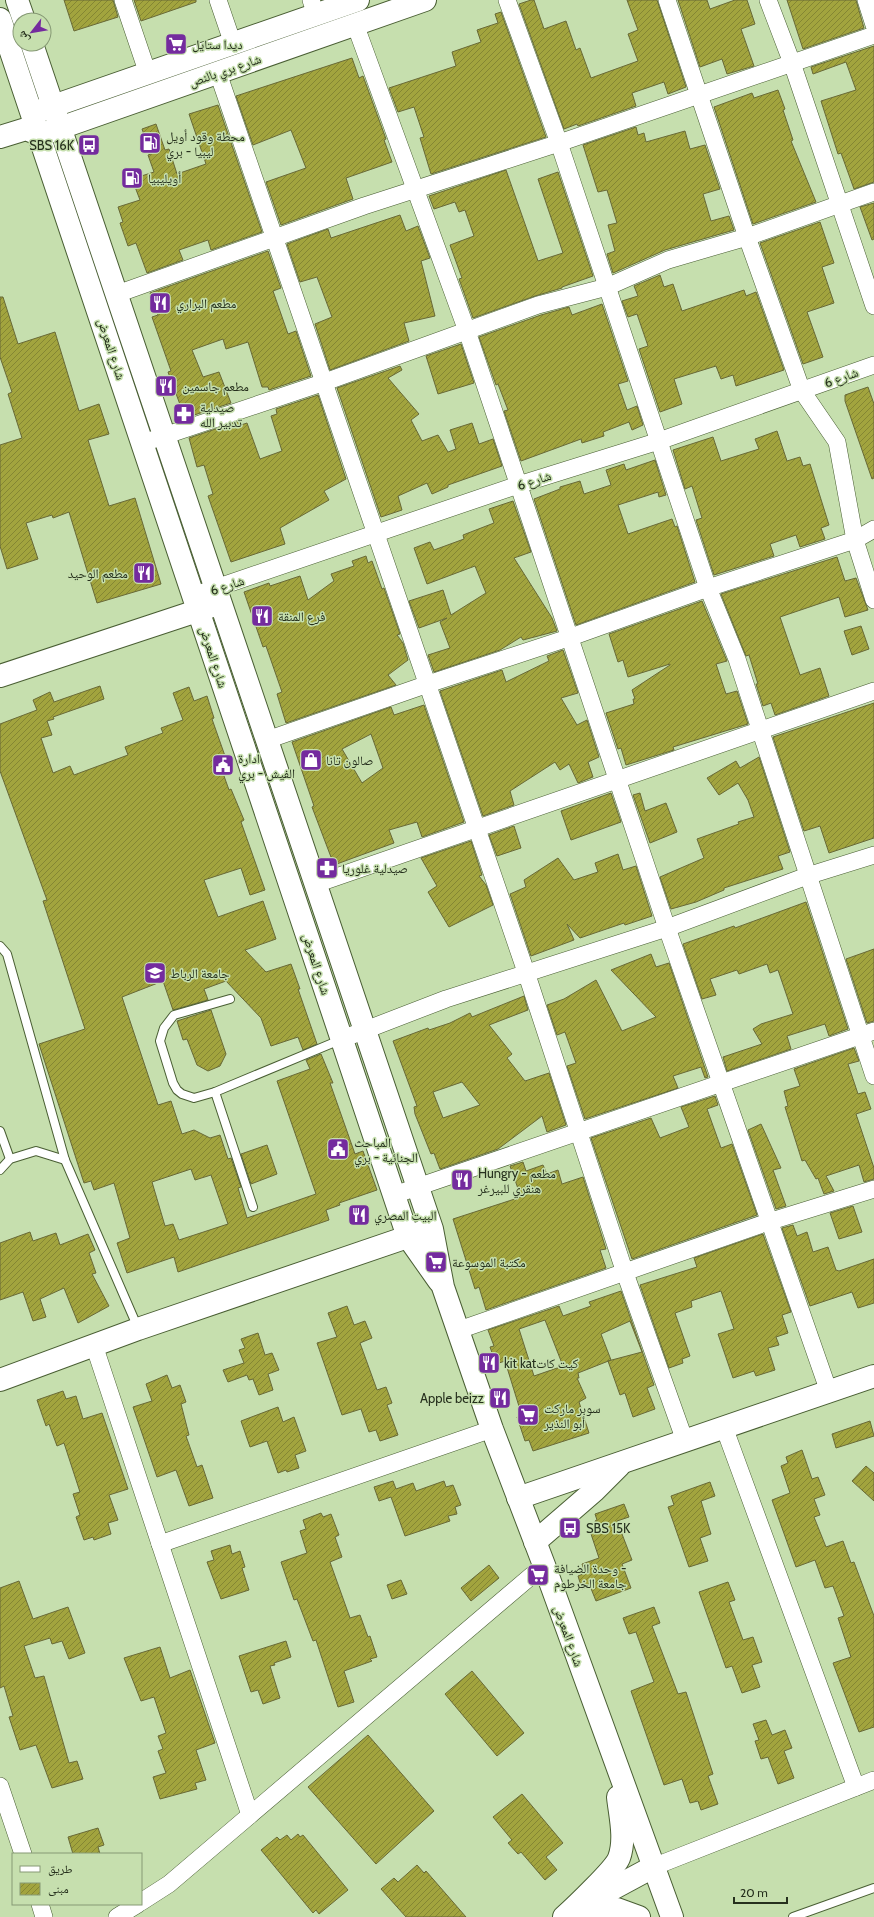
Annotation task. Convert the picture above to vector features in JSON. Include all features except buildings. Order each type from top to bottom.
[{"type":"main road","points":[[17,0],[21,12]]},
{"type":"main road","name":"شارع بري بالنص","points":[[33,126],[53,107],[233,44],[314,7],[358,0]]},
{"type":"main road","name":"شارع بري بالنص","points":[[0,137],[33,126],[61,128],[425,0]]},
{"type":"main road","name":"شارع المعرض","points":[[0,19],[33,126],[143,443],[408,1237],[443,1287]]},
{"type":"main road","name":"شارع المعرض","points":[[35,52],[432,1228],[443,1287],[492,1429],[544,1565],[614,1762],[672,1917]]},
{"type":"main road","points":[[0,676],[196,603],[219,596]]},
{"type":"main road","points":[[0,1380],[138,1329],[432,1228]]},
{"type":"main road","points":[[518,1498],[874,1376]]},
{"type":"main road","points":[[535,1542],[594,1491],[622,1462]]},
{"type":"main road","points":[[568,1913],[619,1859],[623,1836],[614,1762]]},
{"type":"main road","points":[[568,1913],[653,1867]]},
{"type":"main road","points":[[568,1913],[617,1909],[639,1917]]},
{"type":"street","points":[[123,0],[148,74]]},
{"type":"street","points":[[218,0],[233,44]]},
{"type":"street","points":[[507,0],[559,143],[708,588],[737,659],[807,876],[867,1033],[874,1076]]},
{"type":"street","points":[[667,0],[747,237],[802,391],[837,442],[855,540],[874,600]]},
{"type":"street","points":[[768,0],[792,63],[874,306]]},
{"type":"street","points":[[866,0],[874,25]]},
{"type":"street","points":[[356,24],[467,331],[667,928],[722,1083],[768,1222],[829,1392]]},
{"type":"street","points":[[117,294],[416,190],[559,143],[874,35]]},
{"type":"street","points":[[218,73],[526,972],[625,1272],[685,1441]]},
{"type":"street","points":[[143,443],[325,382],[538,305],[607,287],[668,260],[747,237],[874,192]]},
{"type":"street","name":"شارع 6","points":[[219,596],[377,534],[518,485],[659,441],[874,365]]},
{"type":"street","points":[[267,740],[428,684],[570,637],[708,588],[855,540],[874,529]]},
{"type":"street","points":[[316,884],[477,830],[759,729],[874,691]]},
{"type":"street","points":[[342,1039],[446,999],[526,972],[667,928],[807,876],[874,855]]},
{"type":"street","points":[[394,1195],[578,1130],[722,1083],[867,1033]]},
{"type":"street","points":[[459,1330],[768,1222],[874,1189]]},
{"type":"street","points":[[94,1345],[250,1815]]},
{"type":"street","points":[[724,1428],[856,1787]]},
{"type":"street","points":[[160,1544],[492,1429]]},
{"type":"street","points":[[142,1901],[168,1884],[544,1565]]},
{"type":"street","points":[[653,1867],[874,1780]]},
{"type":"street","points":[[0,1786],[23,1853]]},
{"type":"street","points":[[40,1905],[44,1917]]},
{"type":"street","points":[[117,1917],[136,1905]]},
{"type":"lane","points":[[0,946],[7,954],[65,1160],[138,1329]]},
{"type":"lane","points":[[230,999],[174,1015],[164,1028],[160,1041],[173,1083],[177,1090],[182,1094],[194,1098],[215,1092],[342,1039]]},
{"type":"lane","points":[[215,1092],[253,1207]]},
{"type":"lane","points":[[0,1130],[10,1159]]},
{"type":"lane","points":[[0,1170],[10,1159],[36,1151],[65,1160]]},
{"type":"lane","points":[[793,1917],[806,1915],[874,1888]]},
{"type":"place","name":"ديدا ستايل","points":[[176,44]]},
{"type":"place","name":"محطة وقود أويل ليبيا - بري","points":[[150,143]]},
{"type":"place","name":"SBS 16K","points":[[89,145]]},
{"type":"place","name":"أويليبيا","points":[[132,178]]},
{"type":"place","name":"مطعم البراري","points":[[160,303]]},
{"type":"place","name":"مطعم جاسمين","points":[[166,386]]},
{"type":"place","name":"صيدلية تدبير الله","points":[[184,414]]},
{"type":"place","name":"مطعم الوحيد","points":[[144,573]]},
{"type":"place","name":"فرع المنقة","points":[[262,616]]},
{"type":"place","name":"صالون تانا","points":[[311,760]]},
{"type":"place","name":"ادارة الفيش - بري","points":[[223,765]]},
{"type":"place","name":"صيدلية غلوريا","points":[[327,868]]},
{"type":"place","name":"جامعة الرباط","points":[[155,973]]},
{"type":"place","name":"المباحث الجنائية - بري","points":[[338,1149]]},
{"type":"place","name":"Hungry - مطعم هنقري للبيرغر","points":[[462,1180]]},
{"type":"place","name":"البيت المصري","points":[[359,1215]]},
{"type":"place","name":"مكتبة الموسوعة","points":[[436,1262]]},
{"type":"place","name":"kit katكيت كات","points":[[489,1363]]},
{"type":"place","name":"Apple beizz","points":[[500,1398]]},
{"type":"place","name":"سوبر ماركت أبو النذير","points":[[528,1415]]},
{"type":"place","name":"SBS 15K","points":[[570,1528]]},
{"type":"place","name":"وحدة الضيافة - جامعة الخرطوم","points":[[538,1575]]}]
